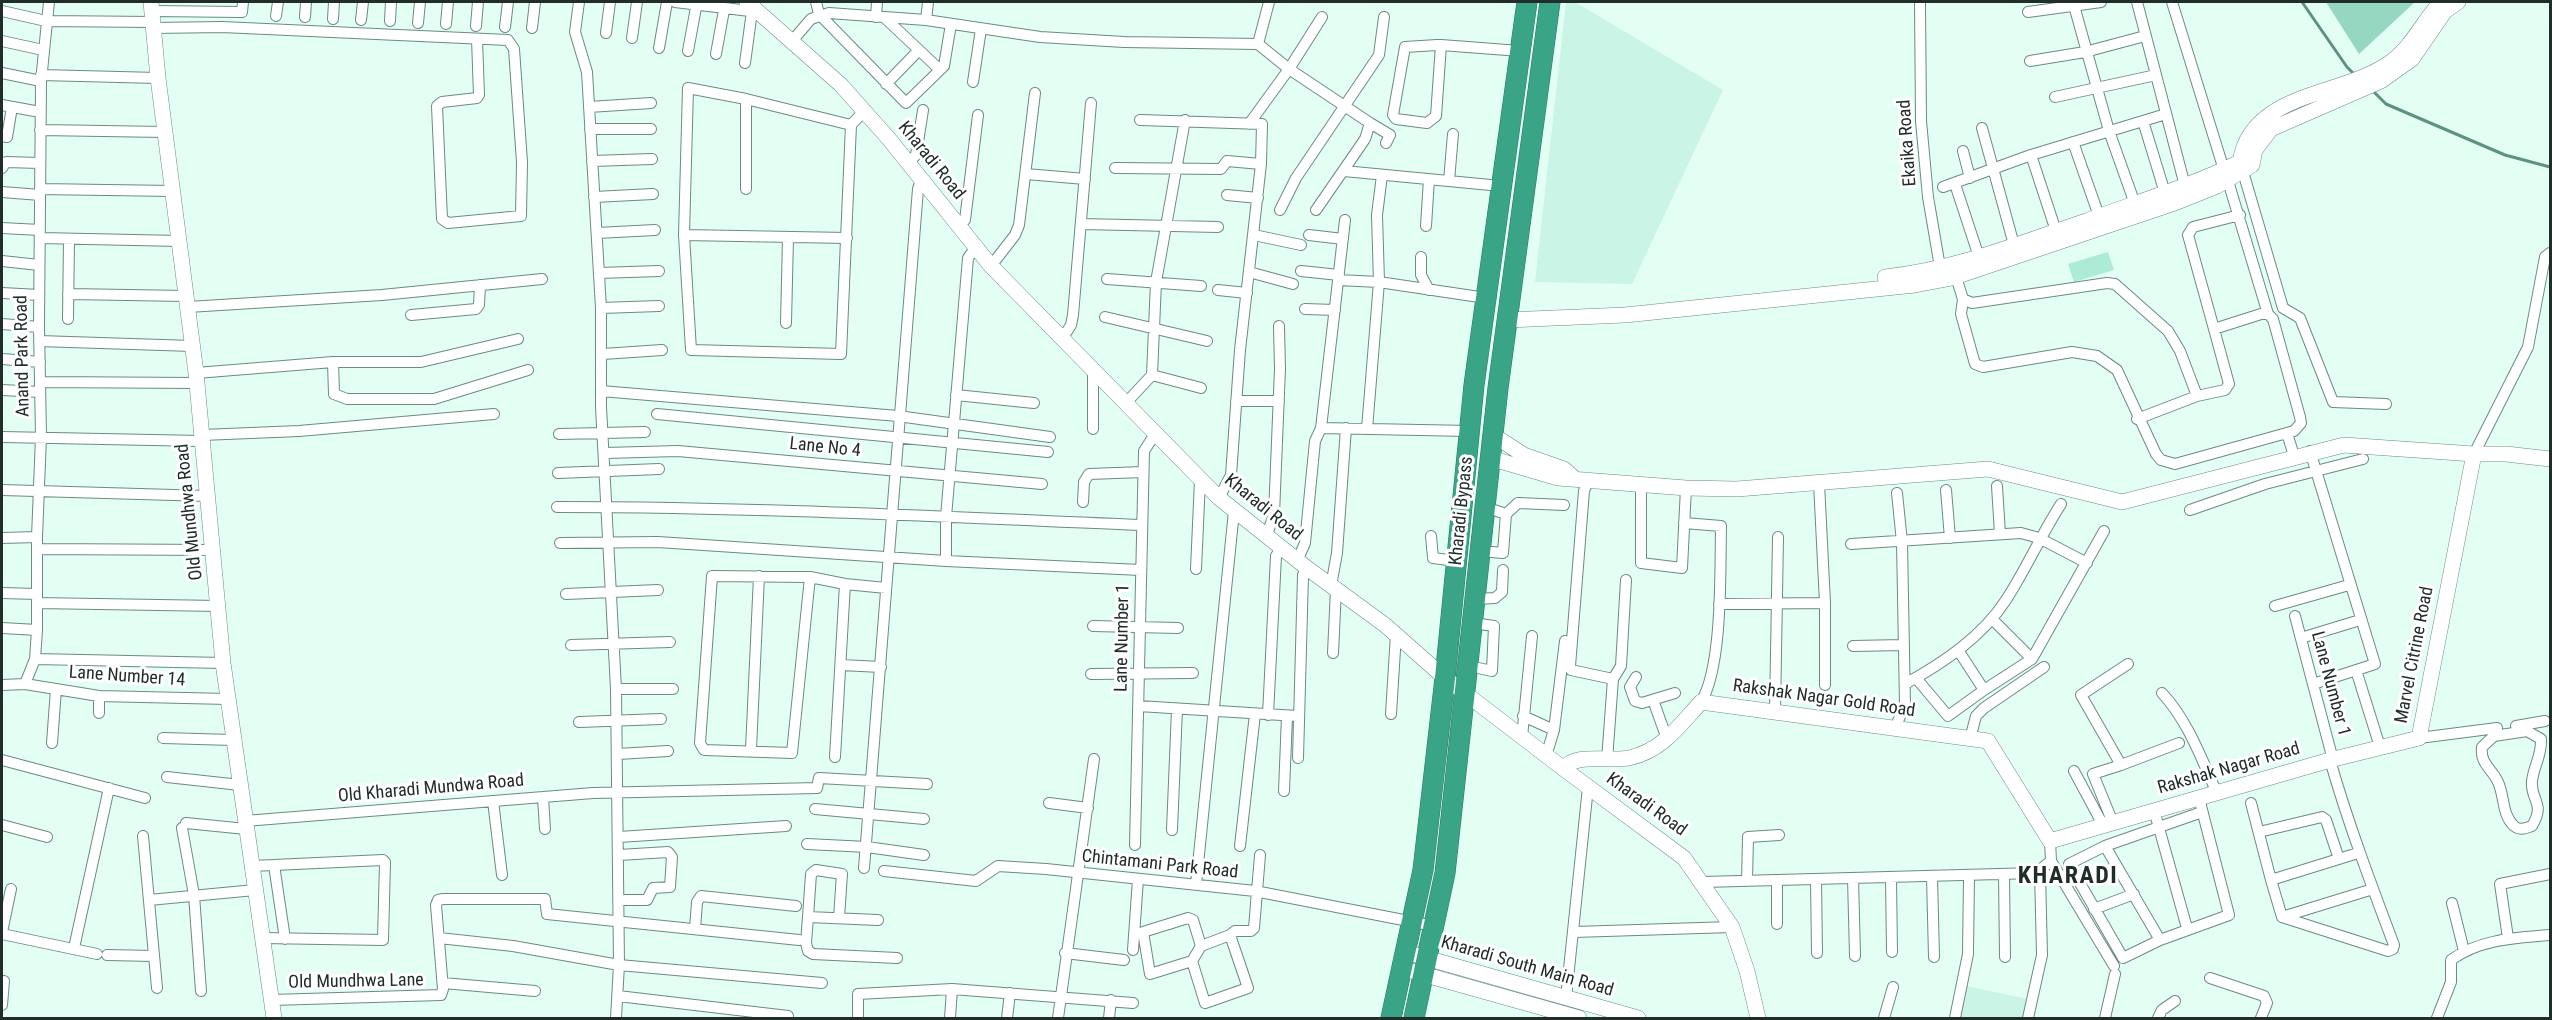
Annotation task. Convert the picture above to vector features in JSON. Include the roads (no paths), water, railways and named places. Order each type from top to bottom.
[{"type":"highway","name":"Kharadi Bypass","points":[[1391,1018],[1423,870],[1470,431],[1527,2]]},
{"type":"highway","name":"Kharadi Bypass","points":[[1414,1018],[1449,846],[1490,458],[1550,2]]},
{"type":"street","name":"Anand Park Road","points":[[25,684],[35,659],[37,630],[37,543],[41,437],[40,112],[43,50],[49,2]]},
{"type":"street","points":[[2,11],[46,21],[153,15],[205,6],[242,12],[243,2]]},
{"type":"street","points":[[276,16],[278,2]]},
{"type":"street","points":[[305,17],[306,2]]},
{"type":"street","points":[[333,19],[334,2]]},
{"type":"street","points":[[361,20],[363,2]]},
{"type":"street","points":[[390,21],[391,2]]},
{"type":"street","points":[[418,23],[420,2]]},
{"type":"street","points":[[446,24],[448,2]]},
{"type":"street","points":[[476,26],[478,2]]},
{"type":"street","points":[[506,27],[508,2]]},
{"type":"street","points":[[532,28],[535,2]]},
{"type":"street","points":[[579,2],[575,32],[585,60],[597,233],[603,354],[601,391],[609,507],[616,689],[620,837],[620,965],[616,1018]]},
{"type":"street","points":[[606,33],[610,2]]},
{"type":"street","points":[[632,38],[637,2]]},
{"type":"street","points":[[659,48],[667,2]]},
{"type":"street","points":[[675,2],[696,3],[724,10],[753,8],[745,63]]},
{"type":"street","points":[[816,2],[819,14],[906,103],[943,67],[951,24]]},
{"type":"street","points":[[877,2],[880,17],[938,68],[943,67]]},
{"type":"street","points":[[926,20],[928,2]]},
{"type":"street","points":[[1257,44],[1269,2]]},
{"type":"street","name":"Ekaika Road","points":[[1920,2],[1921,121],[1929,197],[1946,275],[1963,299],[1960,314],[1972,358],[1978,366],[2072,352],[2097,356],[2117,370],[2138,419]]},
{"type":"street","points":[[2028,12],[2073,4],[2101,2]]},
{"type":"street","points":[[2136,2],[2185,186]]},
{"type":"street","points":[[2172,2],[2240,215],[2268,314],[2273,319],[2300,417],[2299,428],[2287,433],[2175,464],[2161,460],[2138,419],[2197,396],[2225,390],[2229,384],[2188,236],[2193,227],[2240,215]]},
{"type":"street","points":[[2376,77],[2411,44],[2441,2]]},
{"type":"street","points":[[1508,314],[1628,306],[1904,275],[1946,275],[2172,204],[2241,167],[2252,165],[2255,150],[2271,129],[2412,58],[2445,11],[2458,2]]},
{"type":"street","points":[[688,51],[696,3]]},
{"type":"street","points":[[2073,4],[2109,131],[2135,204]]},
{"type":"street","name":"Kharadi Road","points":[[753,8],[792,41],[865,110],[991,266],[1219,498],[1281,548],[1396,634],[1445,678],[1684,858],[1703,882],[1732,927],[1758,1015]]},
{"type":"street","points":[[716,54],[724,10]]},
{"type":"street","points":[[792,41],[811,19],[819,14],[926,20],[1018,35],[1088,40],[1257,44],[1289,69],[1390,135],[1386,143]]},
{"type":"street","points":[[153,15],[222,27],[508,40],[514,49],[523,209],[521,216],[515,219],[448,223],[442,219],[437,106],[442,102],[477,98],[479,95],[477,39]]},
{"type":"street","name":"Old Mundhwa Road","points":[[153,15],[158,78],[196,378],[223,663],[274,1018]]},
{"type":"street","points":[[1249,124],[1289,69],[1322,17]]},
{"type":"street","points":[[1280,210],[1296,178],[1379,55],[1384,17]]},
{"type":"street","points":[[973,82],[981,29]]},
{"type":"street","points":[[2030,61],[2085,52],[2145,36]]},
{"type":"street","points":[[2,41],[43,50]]},
{"type":"street","points":[[1441,45],[1436,116],[1427,123],[1396,119],[1393,115],[1405,47],[1441,45],[1520,51]]},
{"type":"street","points":[[886,84],[920,50]]},
{"type":"street","points":[[2,73],[41,78],[158,78]]},
{"type":"street","points":[[2055,97],[2156,75]]},
{"type":"street","points":[[851,125],[694,87],[688,88],[684,235],[691,350],[841,354],[851,125],[865,110]]},
{"type":"street","points":[[991,266],[1015,235],[1022,212],[1035,93]]},
{"type":"street","points":[[746,99],[746,189]]},
{"type":"street","points":[[589,107],[651,103]]},
{"type":"street","points":[[1062,339],[1071,325],[1073,315],[1091,103]]},
{"type":"street","points":[[2,136],[7,137],[7,106],[40,112]]},
{"type":"street","points":[[908,163],[916,155],[923,110]]},
{"type":"street","points":[[1943,187],[2031,155],[2166,114]]},
{"type":"street","points":[[958,226],[965,220],[978,115]]},
{"type":"street","points":[[1140,120],[1262,124],[1258,198],[1236,401],[1231,475],[1219,498]]},
{"type":"street","points":[[1125,404],[1152,375],[1156,282],[1185,120]]},
{"type":"street","points":[[2143,121],[2165,193]]},
{"type":"street","points":[[1316,210],[1365,139],[1371,123]]},
{"type":"street","points":[[1982,128],[2014,245]]},
{"type":"street","points":[[590,129],[651,129]]},
{"type":"street","points":[[40,130],[165,132]]},
{"type":"street","points":[[1449,181],[1453,134]]},
{"type":"street","points":[[2073,142],[2099,216]]},
{"type":"street","points":[[1963,151],[1970,178]]},
{"type":"street","points":[[2031,155],[2056,231]]},
{"type":"street","points":[[592,161],[652,159]]},
{"type":"street","points":[[1115,168],[1221,169],[1227,161],[1261,164]]},
{"type":"street","points":[[2,168],[6,162],[40,163]]},
{"type":"street","points":[[2241,167],[2283,308],[2300,318],[2333,402],[2386,404]]},
{"type":"street","points":[[1344,171],[1501,186]]},
{"type":"street","points":[[1026,174],[1085,179]]},
{"type":"street","points":[[1367,429],[1379,282],[1377,215],[1382,175]]},
{"type":"street","points":[[1946,275],[1979,257],[2185,186],[2226,175]]},
{"type":"street","points":[[1426,226],[1430,179]]},
{"type":"street","points":[[864,868],[881,667],[898,416],[918,189],[921,180]]},
{"type":"street","points":[[1955,184],[1979,257]]},
{"type":"street","points":[[2,192],[173,191]]},
{"type":"street","points":[[594,197],[653,194]]},
{"type":"street","points":[[1227,195],[1258,198]]},
{"type":"street","points":[[1284,791],[1292,716],[1302,564],[1315,441],[1321,428],[1345,219]]},
{"type":"street","points":[[1081,224],[1165,228],[1218,227]]},
{"type":"street","points":[[2,228],[69,239],[180,241]]},
{"type":"street","points":[[597,233],[655,230]]},
{"type":"street","points":[[684,235],[847,238]]},
{"type":"street","points":[[1254,235],[1301,245]]},
{"type":"street","points":[[1309,235],[1343,239]]},
{"type":"street","points":[[786,323],[788,238]]},
{"type":"street","points":[[68,319],[69,239]]},
{"type":"street","points":[[946,561],[946,517],[968,258],[975,248]]},
{"type":"street","points":[[2474,454],[2528,347],[2545,257],[2550,253]]},
{"type":"street","points":[[1421,257],[1421,275],[1429,290]]},
{"type":"street","points":[[2,261],[39,265]]},
{"type":"street","points":[[599,273],[659,271]]},
{"type":"street","points":[[1300,271],[1486,298]]},
{"type":"street","points":[[1249,272],[1293,284]]},
{"type":"street","points":[[68,294],[187,302],[382,295],[542,279]]},
{"type":"street","points":[[1107,279],[1201,286]]},
{"type":"street","points":[[1963,299],[1972,303],[1986,303],[2107,283],[2115,285],[2168,331],[2180,351],[2197,396]]},
{"type":"street","points":[[411,315],[476,309],[480,285]]},
{"type":"street","points":[[1218,290],[1247,293]]},
{"type":"street","points":[[2,293],[39,295]]},
{"type":"street","points":[[601,308],[660,306]]},
{"type":"street","points":[[1305,309],[1335,310]]},
{"type":"street","points":[[2214,329],[2261,314],[2268,314]]},
{"type":"street","points":[[1105,317],[1207,341]]},
{"type":"street","points":[[2,324],[39,327]]},
{"type":"street","points":[[1267,535],[1274,514],[1279,400],[1279,326]]},
{"type":"street","points":[[2,390],[196,378],[333,362],[421,362],[518,339]]},
{"type":"street","points":[[39,341],[192,346]]},
{"type":"street","points":[[603,354],[662,350]]},
{"type":"street","points":[[2,360],[39,362]]},
{"type":"street","points":[[333,362],[334,394],[346,399],[434,399],[528,370]]},
{"type":"street","points":[[1093,371],[1093,429]]},
{"type":"street","points":[[1152,375],[1201,388]]},
{"type":"street","points":[[601,391],[898,416],[1050,436]]},
{"type":"street","points":[[956,395],[1034,403]]},
{"type":"street","points":[[1236,401],[1279,400]]},
{"type":"street","points":[[2,437],[202,438],[494,414]]},
{"type":"street","points":[[657,414],[1048,452]]},
{"type":"street","points":[[1321,428],[1470,431]]},
{"type":"street","points":[[1333,653],[1334,587],[1346,428]]},
{"type":"street","points":[[559,434],[645,432]]},
{"type":"street","points":[[2287,433],[2294,456]]},
{"type":"street","name":"Lane Number 1","points":[[1136,845],[1143,472],[1144,451],[1155,434]]},
{"type":"street","points":[[1493,435],[1524,455],[1564,469],[1581,480],[1584,491],[1570,666],[1571,670],[1613,679]]},
{"type":"street","points":[[1490,458],[1558,478],[1686,488],[1737,489],[1937,471],[1988,469],[2122,501],[2344,445],[2506,454],[2550,459]]},
{"type":"street","name":"Lane No 4","points":[[605,453],[678,451],[1042,484]]},
{"type":"street","points":[[2310,452],[2375,664],[2313,684]]},
{"type":"street","name":"Marvel Citrine Road","points":[[2474,454],[2419,738],[2493,733],[2545,721]]},
{"type":"street","points":[[2190,510],[2316,469],[2363,459]]},
{"type":"street","points":[[558,472],[660,469]]},
{"type":"street","points":[[1083,502],[1084,482],[1089,474],[1143,472]]},
{"type":"street","points":[[1196,569],[1200,480]]},
{"type":"street","points":[[1819,483],[1825,603],[1825,685]]},
{"type":"street","points":[[1641,485],[1641,563],[1682,568],[1686,488]]},
{"type":"street","points":[[1997,486],[2000,534]]},
{"type":"street","points":[[2,489],[208,496]]},
{"type":"street","points":[[1946,490],[1950,538]]},
{"type":"street","points":[[1895,728],[1905,705],[1902,542],[1898,493]]},
{"type":"street","points":[[1481,551],[1503,553],[1506,514],[1518,502],[1564,505]]},
{"type":"street","points":[[1905,684],[1958,650],[1992,619],[2061,504]]},
{"type":"street","points":[[557,507],[664,507],[1141,525]]},
{"type":"street","points":[[1485,507],[1506,514]]},
{"type":"street","points":[[1196,884],[1234,511]]},
{"type":"street","points":[[1563,769],[1574,760],[1607,760],[1646,753],[1667,739],[1701,702],[1709,688],[1719,604],[1720,526],[1684,523]]},
{"type":"street","points":[[1916,678],[1948,716],[2032,659],[2104,531]]},
{"type":"street","points":[[1851,544],[2021,533],[2039,538],[2087,564]]},
{"type":"street","points":[[1431,536],[1433,558],[1457,561]]},
{"type":"street","points":[[1776,712],[1778,537]]},
{"type":"street","points":[[2,538],[37,543],[213,550]]},
{"type":"street","points":[[560,543],[658,542],[888,555],[946,561],[1141,570]]},
{"type":"street","points":[[1268,715],[1276,556],[1281,548]]},
{"type":"street","points":[[1476,599],[1495,598],[1502,592],[1503,570]]},
{"type":"street","points":[[810,577],[792,753],[751,749],[704,750],[700,743],[712,576],[810,577],[845,584],[886,588]]},
{"type":"street","points":[[751,749],[759,576]]},
{"type":"street","points":[[1607,760],[1613,679],[1621,666],[1626,580]]},
{"type":"street","points":[[835,757],[845,584]]},
{"type":"street","points":[[2275,606],[2349,585]]},
{"type":"street","points":[[566,594],[658,590]]},
{"type":"street","points":[[2,593],[37,598],[219,606]]},
{"type":"street","points":[[1719,604],[1825,603]]},
{"type":"street","name":"Lane Number 1","points":[[2282,917],[2388,951],[2393,950],[2394,945],[2358,853],[2295,616]]},
{"type":"street","points":[[1992,619],[2032,659]]},
{"type":"street","points":[[2301,638],[2360,620]]},
{"type":"street","points":[[1093,626],[1178,628]]},
{"type":"street","points":[[2,628],[37,630]]},
{"type":"street","points":[[1391,714],[1396,634]]},
{"type":"street","points":[[1522,737],[1532,636]]},
{"type":"street","points":[[1546,756],[1554,730],[1565,641]]},
{"type":"street","points":[[571,645],[670,642]]},
{"type":"street","points":[[1853,646],[1903,645]]},
{"type":"street","points":[[1958,650],[1984,690]]},
{"type":"street","points":[[35,659],[223,663]]},
{"type":"street","points":[[2121,765],[2081,695],[2128,664]]},
{"type":"street","points":[[841,665],[881,667]]},
{"type":"street","points":[[1970,739],[1976,716],[2044,667]]},
{"type":"street","points":[[2356,670],[2379,747]]},
{"type":"street","points":[[1091,674],[1193,673]]},
{"type":"street","points":[[1636,676],[1630,687],[1635,701],[1642,703],[1675,693]]},
{"type":"street","points":[[2,685],[25,684]]},
{"type":"street","name":"Lane Number 14","points":[[25,684],[99,696],[228,699]]},
{"type":"street","points":[[52,743],[56,689]]},
{"type":"street","points":[[616,689],[673,689]]},
{"type":"street","points":[[2162,693],[2189,731],[2217,793]]},
{"type":"street","points":[[99,696],[99,713]]},
{"type":"street","points":[[1653,700],[1667,739]]},
{"type":"street","name":"Rakshak Nagar Gold Road","points":[[1701,702],[1988,741],[2050,841]]},
{"type":"street","points":[[1139,706],[1292,716],[1300,723],[1298,758]]},
{"type":"street","points":[[1172,830],[1177,709]]},
{"type":"street","points":[[1240,846],[1255,714]]},
{"type":"street","points":[[1523,716],[1554,730]]},
{"type":"street","points":[[579,722],[662,719]]},
{"type":"street","points":[[2527,731],[2541,739],[2541,756],[2532,781],[2539,810],[2532,826],[2524,829],[2515,827],[2508,816],[2498,782],[2484,764],[2482,747],[2493,733],[2527,731]]},
{"type":"street","points":[[163,738],[233,740]]},
{"type":"street","name":"Rakshak Nagar Road","points":[[2050,841],[2154,810],[2201,805],[2217,793],[2379,747],[2419,738]]},
{"type":"street","points":[[2108,824],[2093,774],[2179,743]]},
{"type":"street","points":[[618,754],[668,751]]},
{"type":"street","points":[[1058,1018],[1065,953],[1080,873],[1094,759]]},
{"type":"street","points":[[2,760],[145,798]]},
{"type":"street","points":[[2074,771],[2108,824]]},
{"type":"street","points":[[167,777],[240,784]]},
{"type":"street","name":"Old Kharadi Mundwa Road","points":[[194,895],[184,825],[246,825],[493,801],[619,792],[817,788],[819,778],[872,780]]},
{"type":"street","points":[[872,780],[927,784]]},
{"type":"street","points":[[1566,998],[1588,787]]},
{"type":"street","points":[[74,948],[109,788]]},
{"type":"street","points":[[543,797],[545,829]]},
{"type":"street","points":[[493,801],[502,875]]},
{"type":"street","points":[[1048,803],[1088,808]]},
{"type":"street","points":[[2252,803],[2282,917],[2373,889]]},
{"type":"street","points":[[2201,805],[2229,915],[2187,928],[2123,958],[2069,864],[2104,846],[2159,826],[2201,805]]},
{"type":"street","points":[[815,809],[868,816],[924,819]]},
{"type":"street","points":[[2154,810],[2187,928]]},
{"type":"street","points":[[2259,832],[2322,817],[2326,820],[2339,859]]},
{"type":"street","points":[[2,825],[48,837]]},
{"type":"street","points":[[620,837],[786,826]]},
{"type":"street","points":[[1747,881],[1748,837],[1779,835]]},
{"type":"street","points":[[143,836],[158,988]]},
{"type":"street","points":[[2050,841],[2051,861],[2114,970],[2105,1018]]},
{"type":"street","points":[[807,844],[867,847],[924,855]]},
{"type":"street","points":[[2104,846],[2160,940]]},
{"type":"street","points":[[619,900],[647,900],[653,888],[670,886],[672,857],[668,852],[620,855]]},
{"type":"street","points":[[2271,880],[2358,853]]},
{"type":"street","points":[[1201,946],[1193,920],[1188,918],[1143,932],[1150,974],[1192,961],[1201,946],[1235,931],[1253,930],[1260,855]]},
{"type":"street","points":[[252,866],[382,860],[385,862],[383,940],[262,938]]},
{"type":"street","points":[[1703,882],[2040,872],[2051,861]]},
{"type":"street","points":[[274,865],[285,939]]},
{"type":"street","name":"Chintamani Park Road","points":[[884,872],[976,881],[998,866],[1005,866],[1196,884],[1255,891],[1434,926]]},
{"type":"street","points":[[839,918],[842,874],[816,870],[811,874],[806,943],[808,951],[813,954],[897,958]]},
{"type":"street","points":[[2028,1018],[2042,955],[2040,872]]},
{"type":"street","points":[[2004,874],[2005,957]]},
{"type":"street","points":[[2508,938],[2500,884],[2550,874]]},
{"type":"street","points":[[1955,1018],[1968,954],[1969,875]]},
{"type":"street","points":[[1932,877],[1934,957]]},
{"type":"street","points":[[1853,878],[1855,956]]},
{"type":"street","points":[[1891,878],[1892,952]]},
{"type":"street","points":[[1133,950],[1138,879]]},
{"type":"street","points":[[1816,879],[1817,953]]},
{"type":"street","points":[[1777,880],[1777,924]]},
{"type":"street","points":[[11,889],[2,933],[102,955],[154,956]]},
{"type":"street","points":[[149,900],[255,890]]},
{"type":"street","points":[[2094,909],[2134,894]]},
{"type":"street","points":[[194,895],[201,991]]},
{"type":"street","points":[[695,929],[697,902],[700,896],[796,906]]},
{"type":"street","points":[[535,990],[443,983],[436,905],[438,900],[545,899],[547,914],[799,940]]},
{"type":"street","points":[[2452,903],[2464,951]]},
{"type":"street","points":[[808,917],[878,920]]},
{"type":"street","points":[[1574,932],[1732,927]]},
{"type":"street","points":[[1192,961],[1205,1003],[1246,990],[1248,986],[1230,935]]},
{"type":"street","points":[[2437,1018],[2451,982],[2451,960],[2464,951],[2508,938],[2550,935]]},
{"type":"street","points":[[439,938],[513,946],[620,965],[822,983]]},
{"type":"street","points":[[1065,953],[1124,960]]},
{"type":"street","name":"Kharadi South Main Road","points":[[1403,960],[1566,998],[1638,1018]]},
{"type":"street","name":"Kharadi South Main Road","points":[[1426,966],[1579,1018]]},
{"type":"street","points":[[2210,978],[2264,996],[2266,1003],[2261,1018]]},
{"type":"street","points":[[2,981],[4,981],[2,1005]]},
{"type":"street","name":"Old Mundhwa Lane","points":[[271,1000],[441,995],[443,983]]},
{"type":"street","points":[[1884,1018],[1893,987]]},
{"type":"street","points":[[950,1018],[952,989]]},
{"type":"street","points":[[858,1018],[858,994],[952,989],[1133,1003]]},
{"type":"street","points":[[1007,1018],[1010,993]]},
{"type":"street","points":[[618,996],[788,1016]]},
{"type":"street","points":[[1109,1018],[1110,1000]]},
{"type":"street","points":[[2158,1018],[2162,1010],[2175,1001]]},
{"type":"waterway","points":[[2302,2],[2354,74]]},
{"type":"waterway","points":[[2372,90],[2386,104],[2505,155],[2550,167]]},
{"type":"district","name":"KHARADI","points":[[2068,877]]}]
